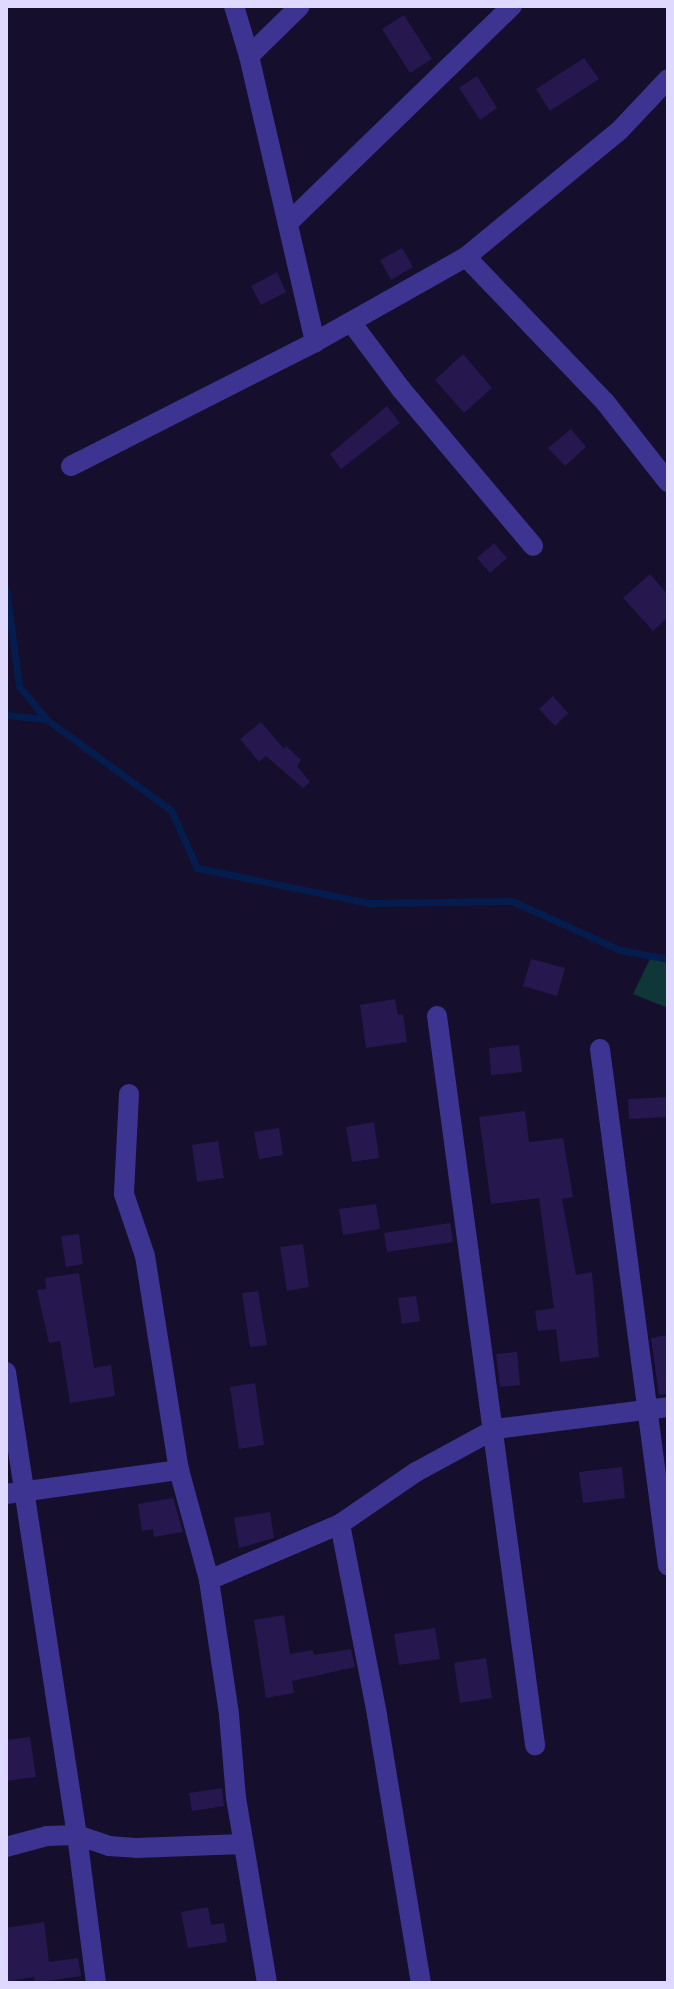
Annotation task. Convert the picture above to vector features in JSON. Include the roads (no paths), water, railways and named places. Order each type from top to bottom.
[{"type":"street","points":[[234,6],[249,56],[315,342]]},
{"type":"street","points":[[249,56],[300,6]]},
{"type":"street","points":[[288,223],[505,9]]},
{"type":"street","points":[[71,466],[315,342],[466,257],[619,131],[668,79]]},
{"type":"street","points":[[466,257],[605,402],[668,482]]},
{"type":"street","points":[[351,322],[401,389],[533,546]]},
{"type":"street","points":[[437,1016],[495,1429],[535,1745]]},
{"type":"street","points":[[600,1049],[668,1566]]},
{"type":"street","points":[[129,1094],[124,1194],[145,1256],[179,1470],[209,1580],[243,1844],[267,1983]]},
{"type":"street","points":[[6,1372],[15,1493],[77,1835],[96,1983]]},
{"type":"street","points":[[209,1580],[340,1524],[416,1472],[495,1429],[668,1407]]},
{"type":"street","points":[[15,1493],[179,1470]]},
{"type":"street","points":[[340,1524],[377,1715],[421,1983]]},
{"type":"street","points":[[6,1847],[47,1836],[77,1835],[109,1846],[136,1848],[243,1844]]},
{"type":"waterway","points":[[6,589],[19,686],[46,719],[171,810],[197,868],[369,903],[512,901],[620,950],[668,959]]},
{"type":"waterway","points":[[6,715],[46,719]]}]
